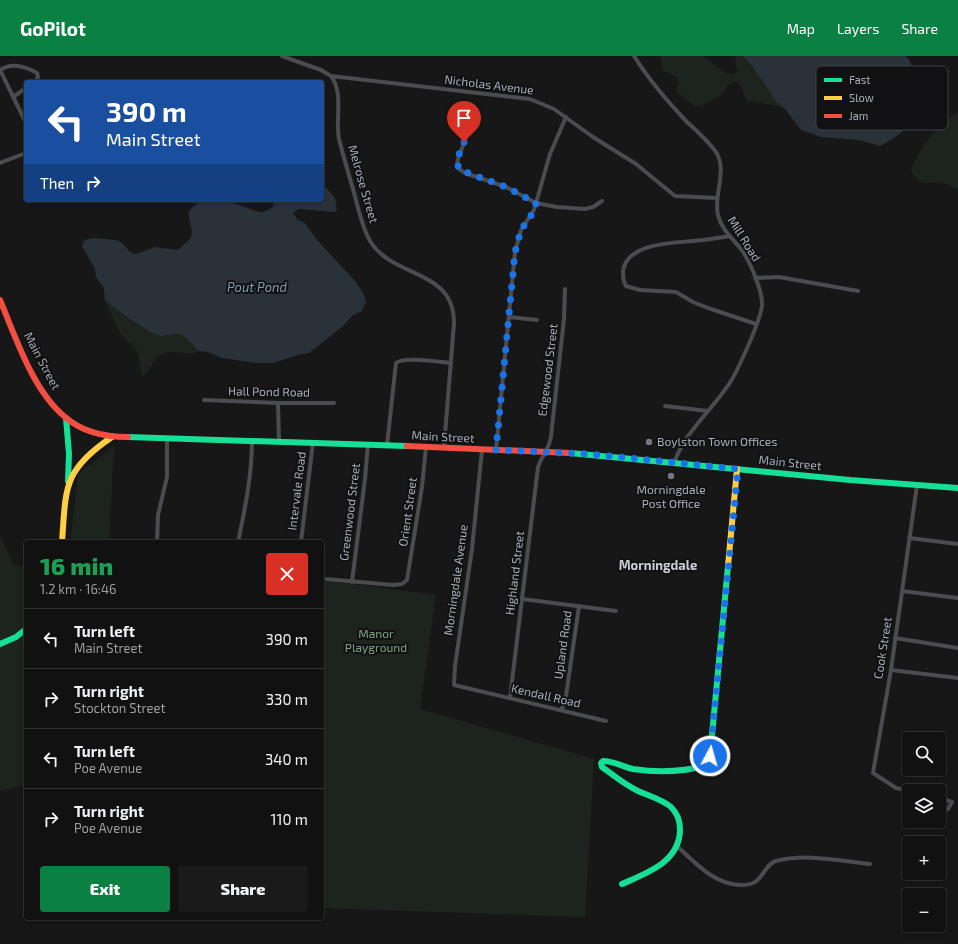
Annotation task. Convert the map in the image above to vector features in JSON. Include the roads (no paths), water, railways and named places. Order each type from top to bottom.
[{"type":"main road","name":"Main Street","points":[[0,300],[34,376],[60,413],[76,425],[93,432],[112,437],[313,442],[590,454],[857,481],[958,488]]},
{"type":"main road","points":[[62,540],[69,454],[66,418]]},
{"type":"main road","points":[[67,486],[73,471],[82,459],[112,437]]},
{"type":"main road","points":[[622,884],[663,864],[673,854],[680,838],[681,824],[674,810],[634,789],[602,767],[601,763],[603,761],[611,762],[633,769],[647,770],[682,770],[707,765],[710,756],[738,469]]},
{"type":"main road","points":[[0,644],[16,637],[24,631]]},
{"type":"street","name":"Nicholas Avenue","points":[[282,56],[321,70],[331,76],[522,98],[544,104],[636,164],[674,196],[717,198]]},
{"type":"street","name":"Mill Road","points":[[634,56],[646,76],[717,154],[720,169],[717,198],[718,215],[730,236],[743,252],[755,278],[762,304],[756,324],[734,376],[721,396],[680,449],[674,463]]},
{"type":"street","points":[[24,119],[0,72],[1,69],[16,65],[30,70],[38,75],[37,80]]},
{"type":"street","name":"Melrose Street","points":[[331,76],[335,82],[337,91],[339,138],[363,224],[370,240],[386,258],[433,282],[439,287],[452,305],[454,316],[444,447]]},
{"type":"street","points":[[13,97],[24,89]]},
{"type":"street","points":[[496,450],[515,252],[521,230],[532,214],[550,154],[566,117]]},
{"type":"street","points":[[468,132],[457,162],[460,170],[506,187],[536,203],[557,207],[585,209],[593,207],[602,201]]},
{"type":"street","points":[[0,163],[24,154]]},
{"type":"street","points":[[730,236],[655,245],[638,251],[631,256],[625,266],[624,282],[626,286],[640,290],[676,292],[693,302],[708,308],[756,324]]},
{"type":"street","points":[[755,278],[779,277],[858,291]]},
{"type":"street","name":"Edgewood Street","points":[[545,452],[550,446],[564,319],[565,289]]},
{"type":"street","points":[[509,317],[537,320]]},
{"type":"street","points":[[387,445],[394,369],[398,361],[408,360],[451,363]]},
{"type":"street","name":"Hall Pond Road","points":[[204,400],[278,403],[334,403]]},
{"type":"street","points":[[278,403],[279,441]]},
{"type":"street","points":[[665,406],[708,411]]},
{"type":"street","points":[[157,540],[158,515],[167,477],[167,439]]},
{"type":"street","points":[[238,540],[246,504],[252,456],[252,440]]},
{"type":"street","name":"Intervale Road","points":[[301,540],[313,442]]},
{"type":"street","name":"Greenwood Street","points":[[352,582],[368,444]]},
{"type":"street","name":"Orient Street","points":[[352,582],[393,585],[402,584],[407,580],[422,487],[426,447]]},
{"type":"street","name":"Morningdale Avenue","points":[[481,692],[456,686],[454,683],[481,476],[482,450]]},
{"type":"street","name":"Highland Street","points":[[510,698],[537,473],[540,458],[545,452]]},
{"type":"street","name":"Cook Street","points":[[902,789],[896,788],[873,773],[891,670],[917,485]]},
{"type":"street","points":[[910,538],[958,544]]},
{"type":"street","points":[[326,579],[352,582]]},
{"type":"street","points":[[902,591],[958,598]]},
{"type":"street","points":[[522,600],[616,611]]},
{"type":"street","name":"Upland Road","points":[[561,710],[565,703],[579,606]]},
{"type":"street","points":[[895,638],[958,648]]},
{"type":"street","points":[[891,670],[958,678]]},
{"type":"street","name":"Kendall Road","points":[[481,692],[606,721]]},
{"type":"street","points":[[946,800],[952,802],[946,810]]},
{"type":"street","points":[[677,846],[709,874],[720,880],[734,884],[745,885],[756,882],[772,862],[781,860],[805,858],[870,864]]},
{"type":"water","points":[[743,56],[905,56],[909,59],[912,66],[816,66],[816,130],[904,130],[880,146],[859,140],[821,137],[801,130],[786,110],[776,101],[752,66]]},
{"type":"water","name":"Pout Pond","points":[[324,185],[335,198],[337,210],[335,212],[298,209],[293,213],[298,220],[305,223],[317,240],[356,282],[366,301],[362,311],[353,315],[343,326],[309,353],[297,355],[273,363],[256,363],[222,358],[208,352],[199,351],[180,334],[160,336],[152,333],[128,318],[105,300],[104,288],[96,277],[95,269],[82,246],[85,240],[94,238],[116,240],[122,243],[130,252],[136,254],[155,247],[178,250],[191,238],[192,231],[188,213],[194,205],[200,202],[228,202],[259,212],[264,212],[273,207],[274,203],[324,202]]},
{"type":"place","name":"Boylston Town Offices","points":[[649,442]]},
{"type":"place","name":"Morningdale Post Office","points":[[671,476]]},
{"type":"district","name":"Morningdale","points":[[658,565]]},
{"type":"park label","name":"Manor Playground","points":[[376,641]]}]
